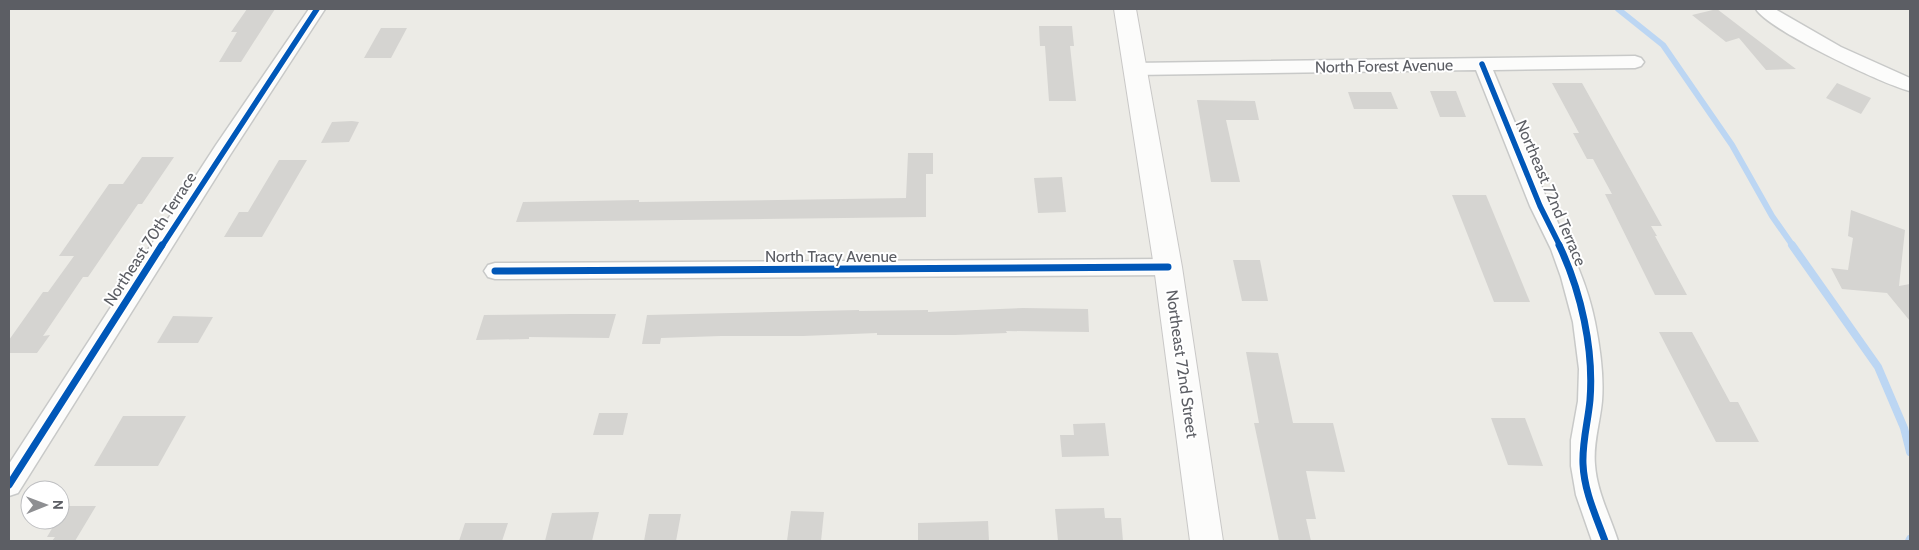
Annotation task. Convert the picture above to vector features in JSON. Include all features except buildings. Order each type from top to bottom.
[{"type":"main road","name":"Northeast 72nd Street","points":[[1125,9],[1168,268],[1207,541]]},
{"type":"street","name":"Northeast 70th Terrace","points":[[9,485],[317,9]]},
{"type":"street","points":[[1764,9],[1806,36],[1849,59],[1910,85]]},
{"type":"street","name":"North Forest Avenue","points":[[1134,69],[1635,62]]},
{"type":"street","name":"Northeast 72nd Terrace","points":[[1482,64],[1540,206],[1561,249],[1584,322],[1590,369],[1590,401],[1583,440],[1583,466],[1588,495],[1605,541]]},
{"type":"street","name":"North Tracy Avenue","points":[[495,271],[1168,268]]},
{"type":"waterway","points":[[1618,9],[1663,45],[1732,145],[1772,216],[1793,246]]},
{"type":"waterway","points":[[1792,245],[1878,367],[1904,428],[1910,452]]},
{"type":"cycle path","points":[[9,485],[223,150],[317,9]]},
{"type":"cycle path","points":[[1482,64],[1540,206],[1561,249],[1572,277],[1584,322],[1590,369],[1590,401],[1583,440],[1583,466],[1588,495],[1605,541]]},
{"type":"cycle path","points":[[495,271],[1168,267]]}]
